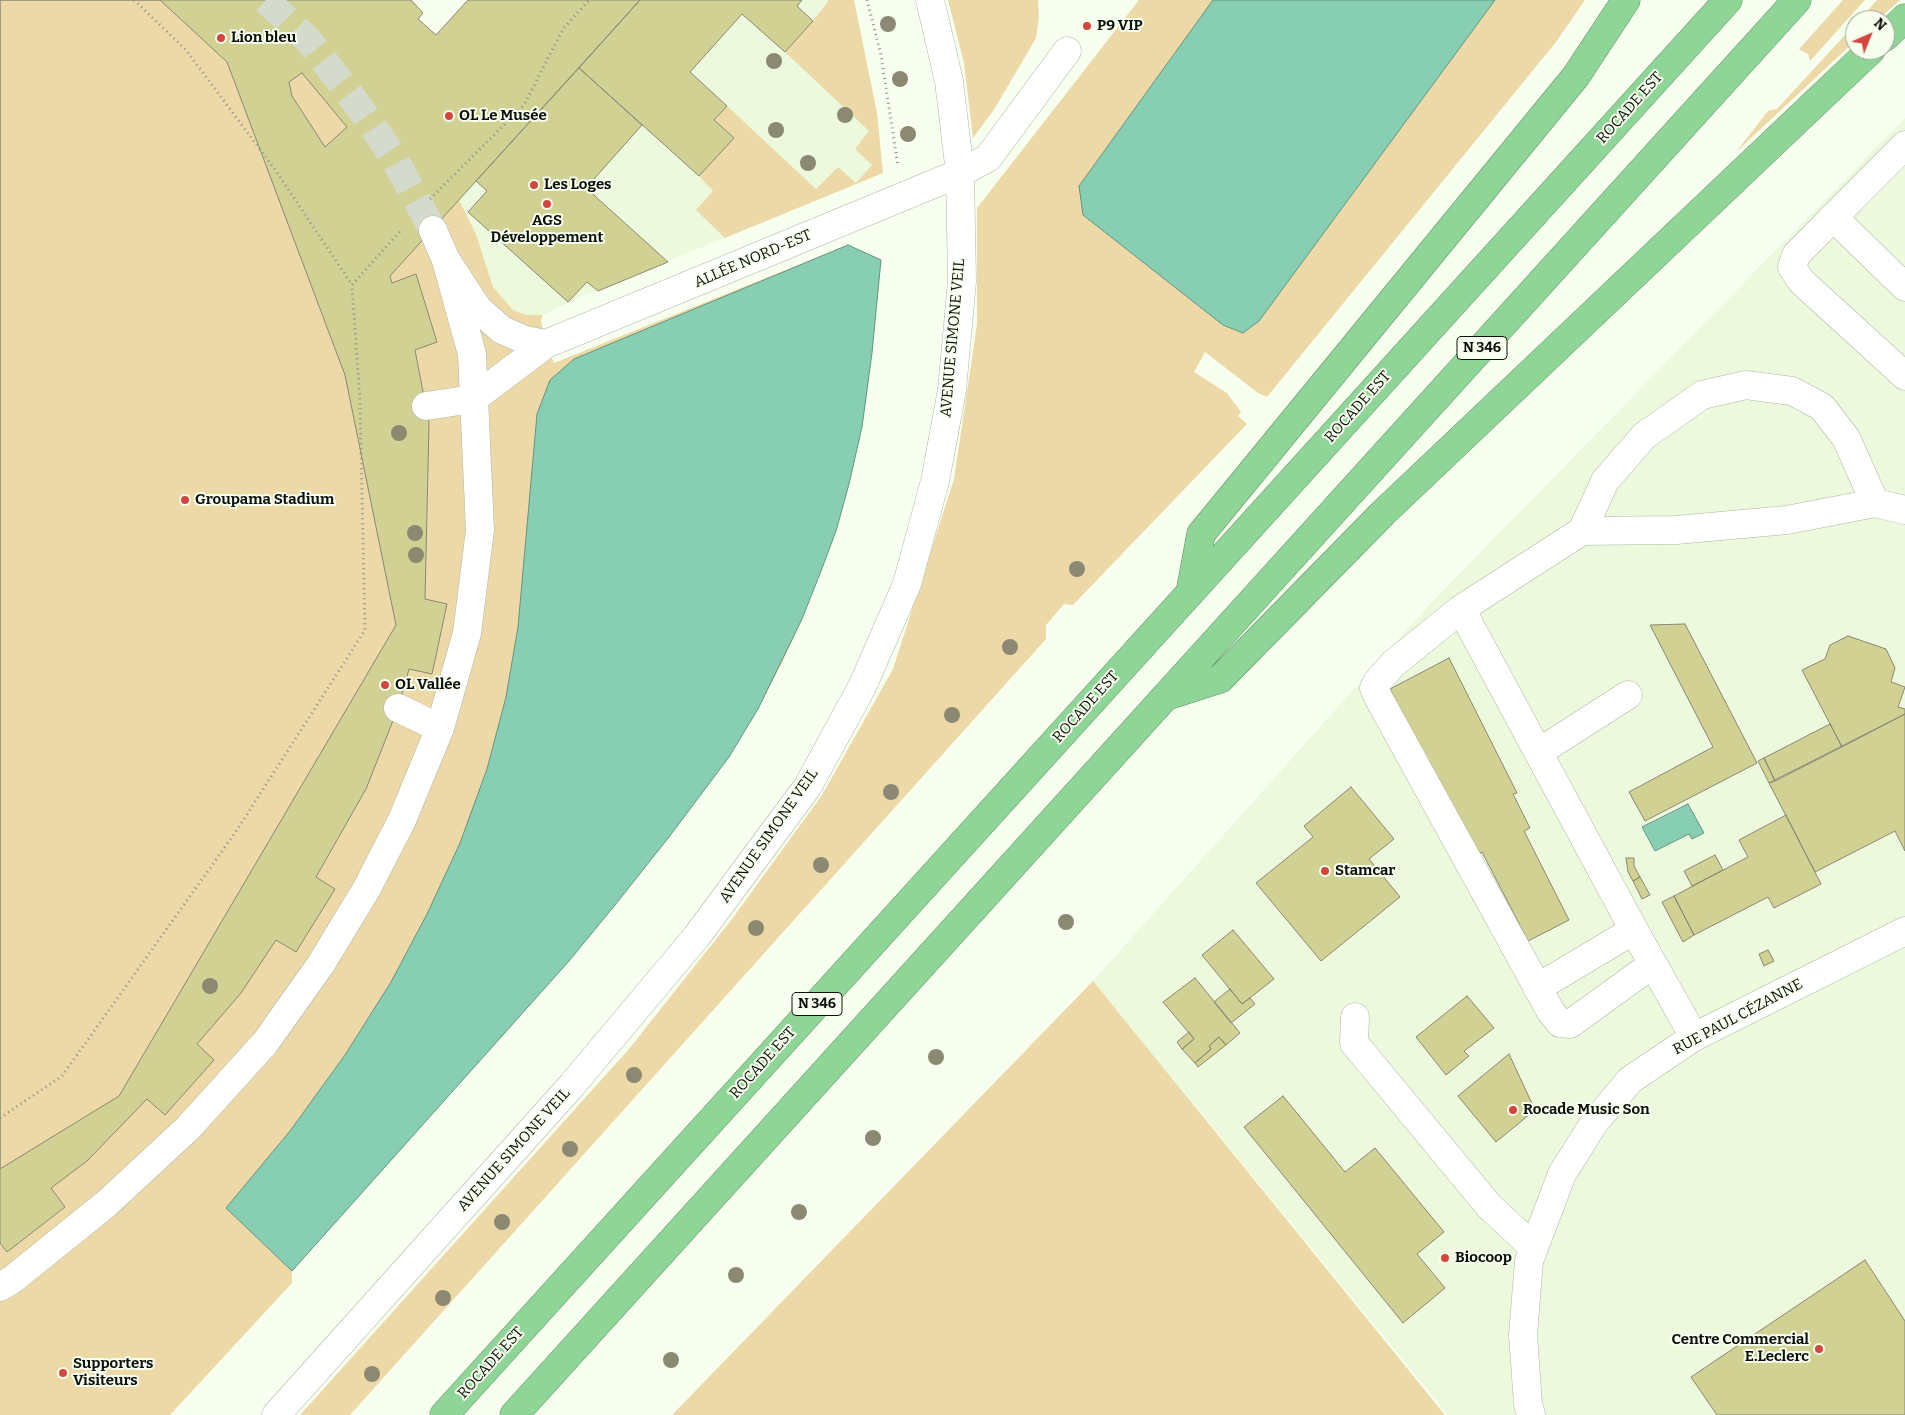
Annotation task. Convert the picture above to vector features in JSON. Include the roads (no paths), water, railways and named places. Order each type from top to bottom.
[{"type":"highway","points":[[1190,593],[1202,534],[1576,76],[1626,0]]},
{"type":"highway","name":"ROCADE EST","points":[[444,1415],[1728,0]]},
{"type":"highway","name":"N 346","points":[[514,1415],[1797,0]]},
{"type":"highway","points":[[1895,28],[1905,18]]},
{"type":"highway","points":[[1166,697],[1220,679],[1383,513],[1860,60]]},
{"type":"street","name":"AVENUE SIMONE VEIL","points":[[276,1415],[572,1085],[697,936],[808,786],[862,687],[906,584],[936,481],[952,390],[962,281],[960,173],[949,81],[930,0]]},
{"type":"street","name":"ALLÉE NORD-EST","points":[[474,399],[546,344],[960,173],[988,158],[1067,51]]},
{"type":"street","points":[[1905,146],[1796,255],[1792,267],[1801,281],[1905,376]]},
{"type":"street","points":[[1833,217],[1905,287]]},
{"type":"street","points":[[0,1287],[13,1279],[106,1204],[188,1128],[265,1043],[321,964],[367,888],[402,820],[440,728],[467,633],[480,530],[472,354],[446,260],[433,230]]},
{"type":"street","points":[[446,260],[478,309],[496,325],[502,330],[525,340],[546,344]]},
{"type":"street","points":[[1653,964],[1570,1024],[1560,1024],[1537,988],[1374,688],[1393,664],[1462,609],[1582,531],[1605,481],[1644,436],[1702,395],[1746,385],[1792,391],[1822,407],[1846,438],[1875,503]]},
{"type":"street","points":[[426,406],[474,399]]},
{"type":"street","points":[[1582,531],[1676,530],[1787,520],[1875,503],[1905,510]]},
{"type":"street","points":[[1462,609],[1634,930],[1694,1037]]},
{"type":"street","points":[[1539,752],[1628,695]]},
{"type":"street","points":[[398,708],[440,728]]},
{"type":"street","points":[[1537,988],[1634,930]]},
{"type":"street","name":"RUE PAUL CÉZANNE","points":[[1531,1415],[1528,1404],[1524,1335],[1530,1261],[1562,1174],[1594,1123],[1630,1080],[1694,1037],[1905,931]]},
{"type":"street","points":[[1355,1018],[1354,1043],[1489,1206],[1534,1248]]},
{"type":"tunnel","points":[[266,0],[309,41],[360,108],[394,158],[433,230]]},
{"type":"place","name":"P9 VIP","points":[[1087,26]]},
{"type":"place","name":"Lion bleu","points":[[221,38]]},
{"type":"place","name":"OL Le Musée","points":[[449,116]]},
{"type":"place","name":"Les Loges","points":[[534,185]]},
{"type":"place","name":"AGS Développement","points":[[547,204]]},
{"type":"place","name":"Groupama Stadium","points":[[185,500]]},
{"type":"place","name":"OL Vallée","points":[[385,685]]},
{"type":"place","name":"Stamcar","points":[[1325,871]]},
{"type":"place","name":"Rocade Music Son","points":[[1513,1110]]},
{"type":"place","name":"Biocoop","points":[[1445,1258]]},
{"type":"place","name":"Centre Commercial E.Leclerc","points":[[1819,1349]]},
{"type":"place","name":"Supporters Visiteurs","points":[[63,1373]]}]
